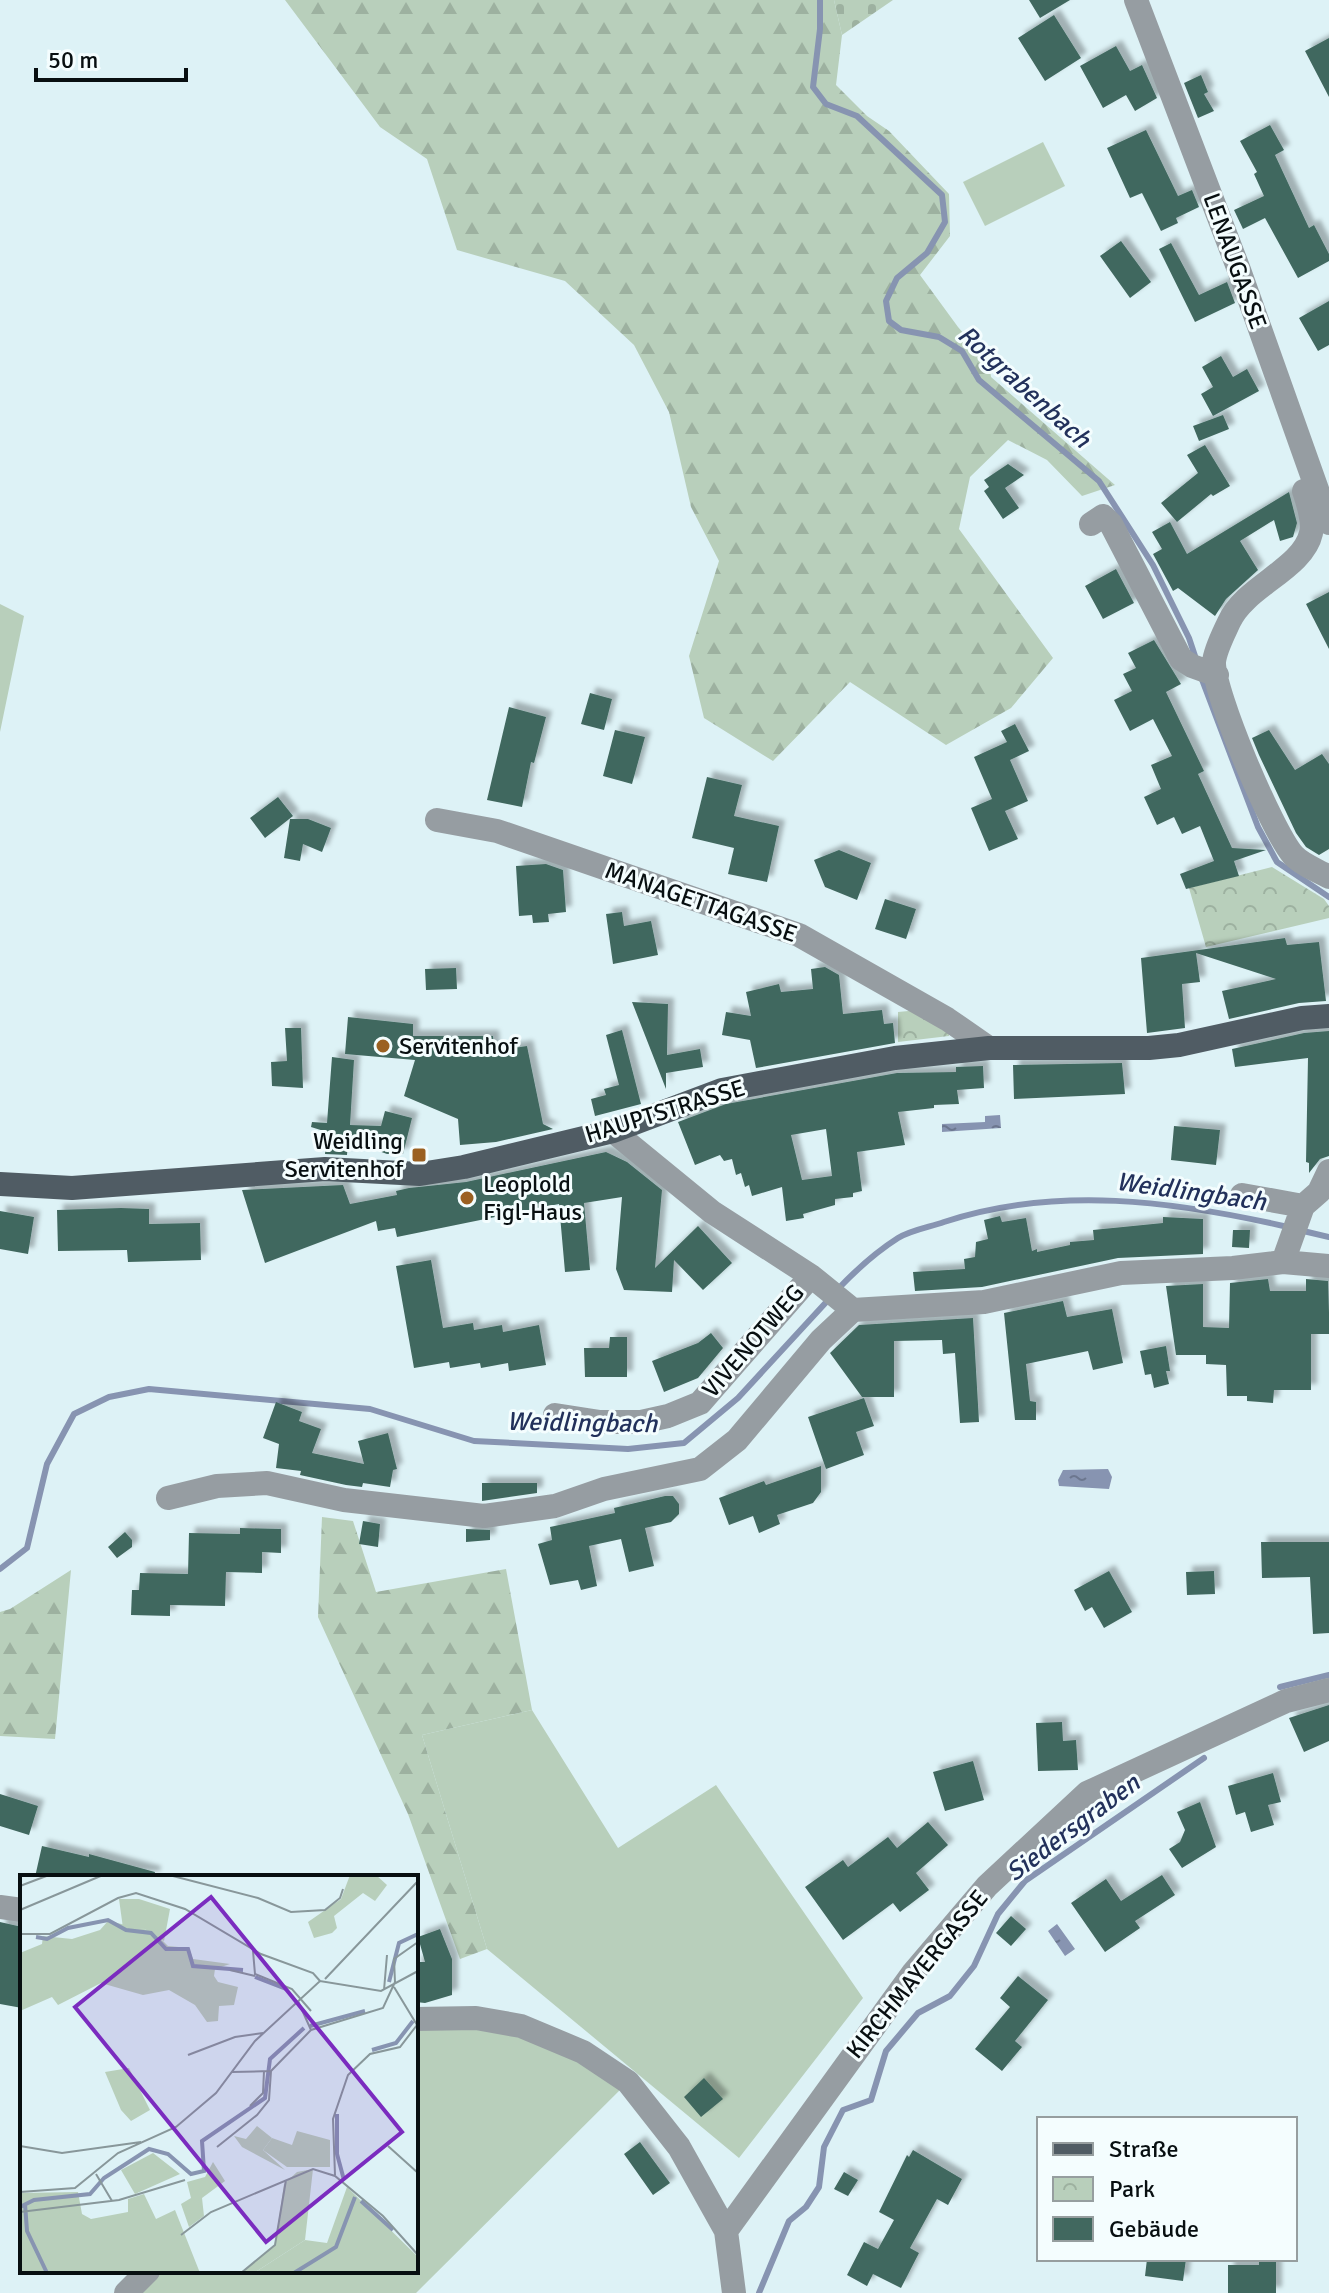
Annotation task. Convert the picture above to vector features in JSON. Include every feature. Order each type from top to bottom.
[{"type":"main road","name":"HAUPTSTRASSE","points":[[0,1184],[72,1188],[325,1169],[420,1174],[464,1167],[613,1131],[722,1090],[895,1058],[989,1048],[1149,1048],[1179,1045],[1302,1018],[1329,1016]]},
{"type":"street","name":"LENAUGASSE","points":[[1136,0],[1239,270],[1329,523]]},
{"type":"street","points":[[1302,448],[1295,463],[1310,508],[1311,534],[1293,562],[1254,590],[1230,618],[1214,661],[1232,725],[1260,797],[1278,831],[1293,855],[1329,877]]},
{"type":"street","points":[[1091,524],[1103,516],[1111,524],[1181,659],[1217,675]]},
{"type":"street","name":"MANAGETTAGASSE","points":[[437,820],[497,831],[799,935],[947,1019],[989,1048]]},
{"type":"street","points":[[613,1131],[712,1212],[816,1280],[847,1305],[984,1302],[1121,1273],[1233,1268],[1286,1252],[1329,1266]]},
{"type":"street","points":[[1286,1252],[1301,1212],[1319,1192],[1329,1171]]},
{"type":"street","points":[[1242,1195],[1301,1212]]},
{"type":"street","name":"VIVENOTWEG","points":[[555,1415],[600,1422],[641,1422],[668,1416],[700,1403],[816,1280]]},
{"type":"street","points":[[168,1498],[217,1486],[267,1483],[344,1500],[484,1516],[555,1506],[604,1489],[700,1469],[737,1440],[847,1305]]},
{"type":"street","name":"KIRCHMAYERGASSE","points":[[726,2231],[913,1973],[987,1886],[1087,1793],[1286,1701],[1329,1690]]},
{"type":"street","points":[[0,1907],[20,1910]]},
{"type":"street","points":[[418,2021],[476,2018],[521,2026],[583,2052],[628,2082],[679,2147],[726,2231],[734,2293]]},
{"type":"street","points":[[126,2293],[146,2273]]},
{"type":"green space","points":[[285,0],[834,0],[842,35],[836,85],[867,116],[889,131],[949,194],[950,236],[920,275],[989,363],[991,377],[1115,485],[1082,496],[1047,460],[1008,440],[970,477],[959,529],[1053,658],[1011,708],[946,745],[850,682],[773,761],[704,718],[689,656],[719,561],[691,507],[669,412],[634,345],[565,281],[457,250],[427,159],[380,127]]},
{"type":"green space","points":[[834,0],[893,0],[842,35]]},
{"type":"green space","points":[[1043,142],[1065,186],[985,226],[963,182]]},
{"type":"green space","points":[[0,604],[24,616],[0,732]]},
{"type":"green space","points":[[1272,867],[1324,899],[1329,906],[1329,918],[1206,947],[1189,888]]},
{"type":"green space","points":[[919,1010],[949,1027],[949,1036],[898,1042],[898,1012]]},
{"type":"green space","points":[[322,1517],[353,1521],[376,1592],[506,1569],[532,1710],[422,1735],[487,1949],[460,1959],[408,1814],[318,1617]]},
{"type":"green space","points":[[71,1570],[55,1739],[0,1736],[0,1612],[10,1609]]},
{"type":"green space","points":[[532,1710],[618,1848],[716,1785],[863,1998],[739,2158],[487,1949],[422,1735]]},
{"type":"green space","points":[[476,2018],[628,2082],[416,2293],[126,2293],[146,2273],[418,2273],[418,2030]]},
{"type":"water","points":[[1000,1115],[1001,1128],[942,1132],[942,1124],[985,1122],[985,1116]]},
{"type":"water","points":[[1108,1469],[1112,1477],[1109,1489],[1059,1486],[1058,1480],[1063,1470]]},
{"type":"water","points":[[1057,1924],[1075,1949],[1065,1956],[1048,1931]]},
{"type":"building","points":[[1029,0],[1070,0],[1040,18]]},
{"type":"building","points":[[1054,15],[1081,58],[1045,81],[1018,38]]},
{"type":"building","points":[[1329,38],[1329,97],[1305,51]]},
{"type":"building","points":[[1116,46],[1130,71],[1142,65],[1157,98],[1135,111],[1126,95],[1103,108],[1080,66]]},
{"type":"building","points":[[1201,75],[1208,92],[1204,94],[1214,111],[1198,118],[1184,83]]},
{"type":"building","points":[[1270,125],[1284,150],[1275,155],[1309,228],[1314,225],[1329,254],[1329,261],[1298,278],[1265,218],[1243,229],[1234,210],[1264,196],[1254,174],[1257,172],[1240,141]]},
{"type":"building","points":[[1146,130],[1178,196],[1192,190],[1199,207],[1176,218],[1178,223],[1161,231],[1142,193],[1130,198],[1107,148]]},
{"type":"building","points":[[1121,241],[1151,282],[1130,298],[1100,256]]},
{"type":"building","points":[[1171,243],[1199,295],[1227,282],[1235,303],[1195,322],[1159,249]]},
{"type":"building","points":[[1329,301],[1329,345],[1318,351],[1299,318]]},
{"type":"building","points":[[1221,356],[1233,377],[1247,369],[1259,391],[1213,416],[1201,394],[1213,387],[1202,367]]},
{"type":"building","points":[[1223,415],[1229,429],[1199,441],[1193,426]]},
{"type":"building","points":[[1205,445],[1230,486],[1213,496],[1211,494],[1177,522],[1161,503],[1198,473],[1187,455]]},
{"type":"building","points":[[1008,464],[1024,475],[1005,488],[1019,508],[1003,519],[984,491],[989,487],[984,480]]},
{"type":"building","points":[[1289,492],[1297,523],[1293,537],[1280,541],[1274,520],[1240,541],[1258,570],[1226,599],[1215,616],[1178,588],[1173,591],[1153,554],[1162,549],[1152,532],[1170,522],[1187,554]]},
{"type":"building","points":[[1116,569],[1134,603],[1103,619],[1085,586]]},
{"type":"building","points":[[1329,592],[1329,649],[1306,604]]},
{"type":"building","points":[[1154,640],[1181,684],[1166,692],[1204,771],[1198,774],[1232,848],[1266,850],[1234,861],[1239,876],[1186,889],[1180,874],[1214,861],[1200,826],[1182,834],[1174,817],[1157,825],[1144,797],[1161,789],[1151,765],[1172,756],[1153,719],[1130,731],[1114,700],[1132,691],[1123,674],[1136,668],[1128,653]]},
{"type":"building","points":[[590,693],[612,699],[604,730],[581,724]]},
{"type":"building","points":[[509,707],[546,717],[534,763],[531,762],[522,807],[487,800]]},
{"type":"building","points":[[1015,724],[1029,751],[1010,760],[1028,801],[1005,811],[1018,839],[989,851],[971,808],[992,799],[974,757],[1007,742],[1001,731]]},
{"type":"building","points":[[615,730],[645,737],[632,784],[603,776]]},
{"type":"building","points":[[1269,730],[1295,770],[1322,754],[1329,764],[1329,849],[1319,855],[1306,847],[1296,833],[1252,738]]},
{"type":"building","points":[[707,777],[742,785],[734,816],[779,826],[767,882],[728,874],[734,848],[692,838]]},
{"type":"building","points":[[278,797],[293,816],[265,838],[250,818]]},
{"type":"building","points":[[290,819],[308,819],[331,828],[322,852],[303,844],[300,861],[284,858]]},
{"type":"building","points":[[839,850],[871,863],[857,900],[825,887],[814,860]]},
{"type":"building","points":[[546,864],[563,870],[566,912],[548,914],[549,922],[533,923],[532,915],[519,916],[516,866]]},
{"type":"building","points":[[885,899],[916,909],[906,939],[875,929]]},
{"type":"building","points":[[622,912],[624,926],[651,921],[658,955],[613,964],[606,914]]},
{"type":"building","points":[[1285,938],[1287,945],[1319,942],[1326,1001],[1299,1003],[1229,1019],[1222,991],[1276,979],[1196,953],[1200,982],[1182,984],[1185,1028],[1147,1033],[1141,958]]},
{"type":"building","points":[[825,967],[839,975],[843,1014],[882,1010],[884,1024],[893,1023],[895,1043],[756,1068],[750,1040],[722,1035],[726,1012],[751,1016],[746,992],[779,984],[781,992],[813,989],[811,969]]},
{"type":"building","points":[[456,968],[457,989],[426,990],[425,969]]},
{"type":"building","points":[[632,1002],[668,1004],[667,1055],[700,1049],[703,1067],[666,1073],[666,1089]]},
{"type":"building","points":[[348,1017],[413,1024],[413,1036],[493,1036],[494,1051],[527,1046],[543,1124],[553,1129],[496,1142],[460,1145],[458,1119],[404,1096],[415,1060],[345,1054]]},
{"type":"building","points":[[285,1028],[301,1028],[303,1088],[272,1086],[271,1062],[287,1061]]},
{"type":"building","points":[[622,1030],[641,1104],[595,1116],[591,1099],[606,1095],[604,1089],[619,1085],[606,1035]]},
{"type":"building","points":[[1329,1031],[1329,1156],[1320,1159],[1309,1173],[1309,1163],[1306,1162],[1308,1058],[1235,1067],[1232,1049],[1304,1033]]},
{"type":"building","points":[[332,1057],[354,1060],[350,1125],[381,1126],[385,1111],[412,1118],[403,1154],[387,1154],[348,1140],[347,1155],[325,1154],[327,1132],[311,1127],[312,1122],[327,1123]]},
{"type":"building","points":[[1122,1063],[1125,1094],[1014,1099],[1013,1065]]},
{"type":"building","points":[[983,1066],[984,1088],[957,1090],[959,1104],[898,1112],[905,1145],[857,1152],[862,1191],[853,1193],[853,1197],[835,1199],[835,1205],[803,1214],[804,1218],[786,1221],[782,1187],[752,1196],[749,1185],[745,1187],[741,1173],[736,1175],[732,1159],[724,1161],[720,1155],[695,1165],[678,1122],[726,1104],[897,1073],[956,1072],[956,1067]],"holes":[[[826,1129],[832,1176],[802,1180],[791,1135]]]},
{"type":"building","points":[[1174,1126],[1220,1130],[1216,1165],[1171,1160]]},
{"type":"building","points":[[606,1152],[627,1162],[662,1190],[655,1268],[698,1226],[732,1263],[703,1290],[674,1260],[672,1292],[624,1290],[616,1269],[622,1197],[584,1203],[590,1270],[565,1272],[559,1204],[397,1237],[395,1228],[378,1231],[376,1221],[265,1263],[242,1190],[343,1185],[350,1204],[397,1195],[396,1191],[409,1188],[466,1182]]},
{"type":"building","points":[[149,1209],[149,1224],[200,1223],[201,1260],[128,1262],[127,1250],[58,1251],[57,1210]]},
{"type":"building","points":[[0,1211],[34,1217],[28,1254],[0,1249]]},
{"type":"building","points":[[1000,1216],[1002,1222],[1026,1218],[1032,1251],[1037,1249],[1037,1252],[1070,1245],[1070,1242],[1094,1240],[1093,1230],[1163,1223],[1163,1217],[1203,1219],[1203,1254],[1118,1258],[982,1287],[915,1291],[913,1272],[965,1269],[964,1259],[975,1257],[976,1242],[988,1239],[984,1220]]},
{"type":"building","points":[[1233,1230],[1250,1230],[1249,1248],[1232,1247]]},
{"type":"building","points":[[431,1260],[443,1328],[473,1323],[474,1330],[502,1325],[503,1332],[539,1325],[546,1365],[509,1371],[508,1363],[481,1368],[480,1363],[450,1368],[449,1362],[414,1368],[396,1266]]},
{"type":"building","points":[[1268,1279],[1270,1291],[1306,1291],[1306,1279],[1328,1281],[1329,1334],[1311,1334],[1311,1390],[1274,1390],[1273,1403],[1247,1401],[1247,1396],[1227,1396],[1226,1365],[1206,1364],[1206,1355],[1176,1355],[1166,1286],[1203,1284],[1203,1327],[1229,1328],[1230,1283]]},
{"type":"building","points":[[1063,1301],[1067,1317],[1112,1309],[1123,1363],[1093,1370],[1088,1351],[1026,1364],[1030,1401],[1036,1402],[1036,1420],[1015,1420],[1004,1313]]},
{"type":"building","points":[[973,1318],[979,1422],[960,1423],[955,1353],[943,1354],[942,1340],[894,1341],[894,1397],[862,1397],[830,1353],[859,1325]]},
{"type":"building","points":[[711,1333],[723,1348],[698,1378],[664,1392],[652,1361],[698,1343]]},
{"type":"building","points":[[610,1337],[627,1337],[627,1377],[585,1377],[584,1348],[609,1348]]},
{"type":"building","points":[[1166,1346],[1169,1384],[1154,1388],[1151,1374],[1145,1375],[1140,1351]]},
{"type":"building","points":[[864,1398],[874,1426],[856,1432],[864,1455],[826,1469],[808,1417]]},
{"type":"building","points":[[276,1402],[302,1412],[299,1421],[321,1429],[312,1453],[364,1464],[358,1441],[388,1433],[397,1469],[393,1470],[390,1487],[363,1483],[362,1487],[346,1485],[300,1475],[301,1471],[276,1468],[279,1444],[263,1438]]},
{"type":"building","points":[[821,1466],[821,1492],[813,1503],[777,1515],[780,1524],[759,1533],[753,1516],[729,1525],[719,1498],[764,1481],[766,1485]]},
{"type":"building","points":[[482,1483],[537,1483],[537,1493],[482,1501]]},
{"type":"building","points":[[673,1496],[679,1504],[679,1514],[671,1522],[645,1528],[654,1566],[629,1572],[621,1539],[589,1546],[597,1586],[581,1590],[578,1580],[550,1585],[538,1544],[552,1540],[550,1527],[615,1513],[614,1508]]},
{"type":"building","points":[[363,1521],[380,1524],[378,1547],[359,1544]]},
{"type":"building","points":[[240,1528],[281,1529],[281,1553],[262,1552],[262,1573],[226,1572],[225,1606],[170,1605],[170,1616],[131,1615],[132,1590],[139,1590],[140,1573],[188,1574],[189,1533],[240,1534]]},
{"type":"building","points":[[466,1529],[490,1530],[490,1540],[466,1542]]},
{"type":"building","points":[[125,1532],[132,1540],[132,1547],[117,1558],[108,1547]]},
{"type":"building","points":[[1261,1542],[1329,1542],[1329,1633],[1313,1634],[1310,1577],[1262,1578]]},
{"type":"building","points":[[1109,1571],[1132,1612],[1104,1628],[1092,1607],[1085,1611],[1074,1590]]},
{"type":"building","points":[[1214,1571],[1215,1594],[1187,1595],[1186,1572]]},
{"type":"building","points":[[1329,1705],[1329,1741],[1304,1752],[1289,1718]]},
{"type":"building","points":[[1062,1722],[1063,1741],[1076,1740],[1078,1770],[1038,1771],[1036,1723]]},
{"type":"building","points":[[973,1761],[984,1800],[945,1811],[933,1772]]},
{"type":"building","points":[[1273,1773],[1281,1802],[1268,1805],[1274,1825],[1251,1832],[1245,1812],[1236,1815],[1228,1786]]},
{"type":"building","points":[[0,1794],[38,1806],[29,1835],[0,1826]]},
{"type":"building","points":[[1200,1802],[1216,1847],[1182,1868],[1169,1849],[1180,1842],[1185,1830],[1177,1812]]},
{"type":"building","points":[[928,1822],[948,1845],[916,1873],[929,1890],[900,1912],[893,1903],[843,1940],[805,1887],[843,1860],[848,1867],[888,1837],[897,1848]]},
{"type":"building","points":[[42,1846],[89,1857],[89,1854],[155,1872],[154,1875],[35,1875]]},
{"type":"building","points":[[1162,1875],[1175,1895],[1135,1921],[1140,1928],[1105,1952],[1071,1903],[1106,1879],[1121,1901]]},
{"type":"building","points":[[1011,1916],[1026,1929],[1011,1946],[996,1933]]},
{"type":"building","points":[[0,1922],[20,1927],[20,2008],[0,2004]]},
{"type":"building","points":[[440,1929],[452,1959],[452,1995],[418,2002],[418,1962],[425,1962],[418,1937]]},
{"type":"building","points":[[1018,1976],[1048,2000],[1015,2041],[1022,2047],[1002,2071],[975,2049],[1010,2007],[1000,1998]]},
{"type":"building","points":[[704,2078],[723,2099],[701,2117],[684,2097]]},
{"type":"building","points":[[640,2142],[670,2183],[653,2195],[624,2154]]},
{"type":"building","points":[[913,2150],[962,2179],[948,2205],[937,2199],[910,2248],[919,2253],[901,2288],[873,2274],[867,2286],[847,2275],[864,2242],[878,2249],[894,2220],[879,2212],[907,2155],[909,2157]]},
{"type":"building","points":[[844,2172],[858,2180],[848,2196],[834,2189]]},
{"type":"building","points":[[1147,2261],[1186,2261],[1183,2281],[1145,2276]]},
{"type":"building","points":[[1259,2261],[1276,2261],[1276,2293],[1228,2293],[1228,2265],[1259,2265]]},
{"type":"waterway","name":"Rotgrabenbach","points":[[820,0],[813,87],[826,104],[857,116],[942,195],[945,222],[927,253],[897,278],[886,301],[889,321],[901,330],[939,337],[962,351],[979,380],[1099,481],[1153,565],[1196,659]]},
{"type":"waterway","name":"Rotgrabenbach","points":[[1201,677],[1258,827],[1277,862],[1329,897]]},
{"type":"waterway","name":"Weidlingbach","points":[[838,1289],[874,1255],[903,1235],[987,1211],[1029,1204],[1072,1200],[1159,1204],[1288,1227]]},
{"type":"waterway","name":"Weidlingbach","points":[[1299,1230],[1329,1237]]},
{"type":"waterway","name":"Weidlingbach","points":[[0,1569],[27,1548],[47,1464],[74,1414],[109,1397],[149,1389],[370,1409],[474,1441],[628,1449],[684,1443],[738,1398],[830,1298]]},
{"type":"waterway","name":"Siedersgraben","points":[[1280,1687],[1329,1675]]},
{"type":"waterway","name":"Siedersgraben","points":[[759,2293],[789,2221],[806,2207],[819,2187],[824,2147],[843,2110],[871,2100],[886,2051],[918,2013],[950,1996],[974,1966],[998,1914],[1025,1881],[1204,1758]]},
{"type":"place","name":"Servitenhof","points":[[383,1046]]},
{"type":"place","name":"Weidling Servitenhof","points":[[419,1155]]},
{"type":"place","name":"Leoplold Figl-Haus","points":[[467,1198]]}]
